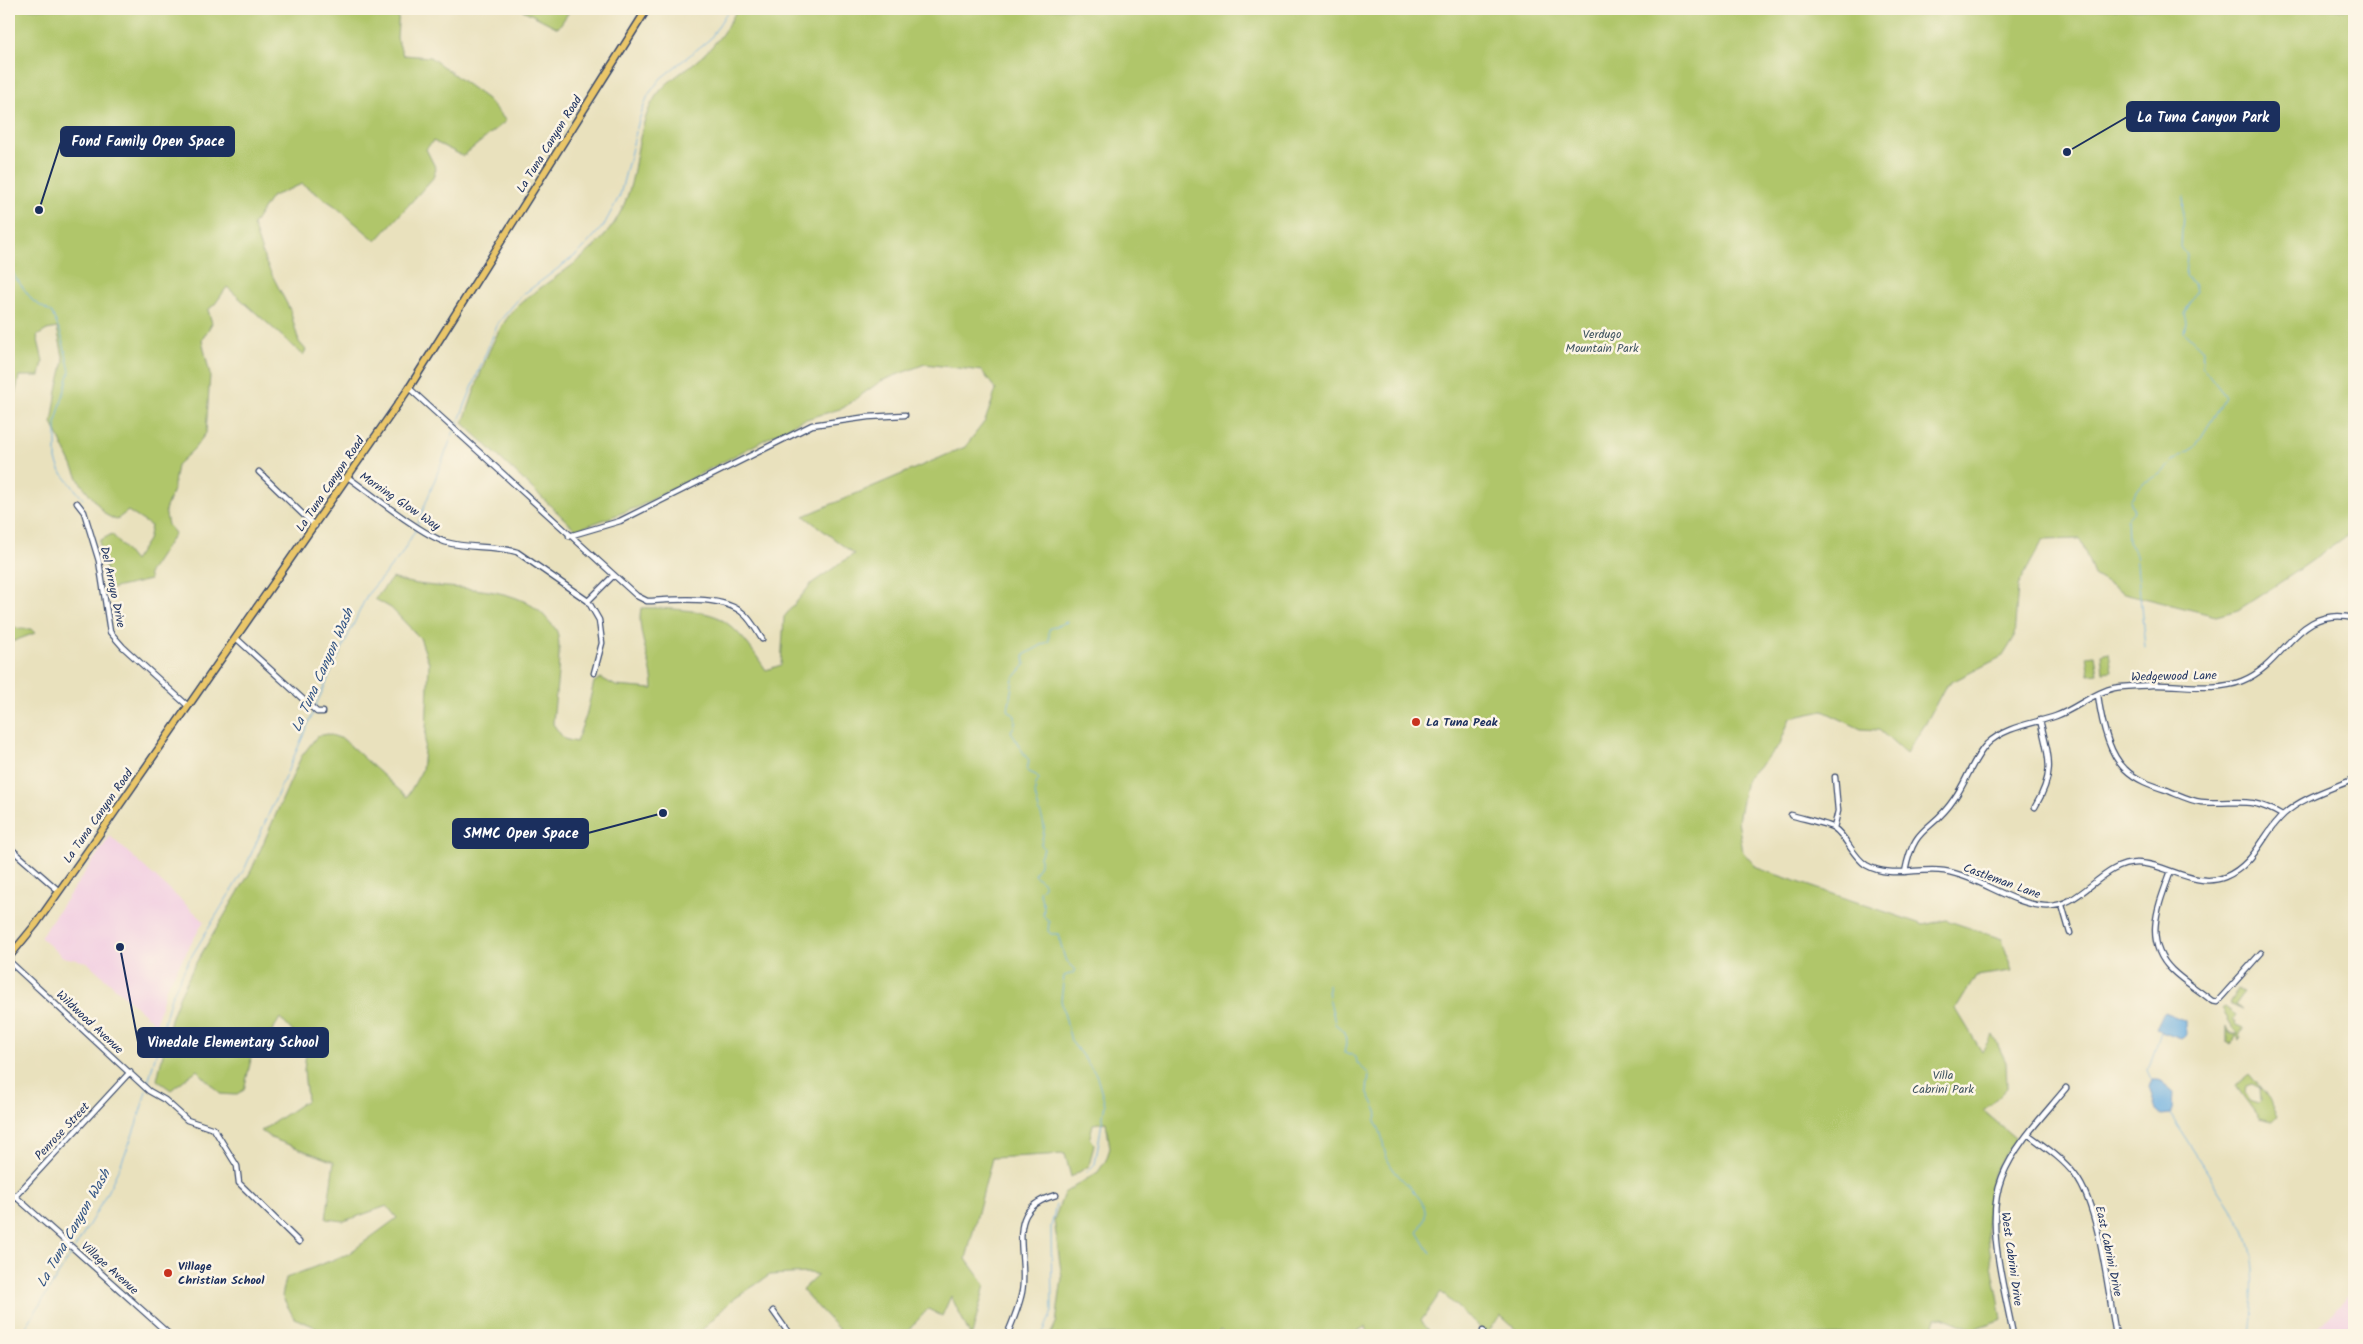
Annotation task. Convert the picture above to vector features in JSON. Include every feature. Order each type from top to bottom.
[{"type":"main road","name":"La Tuna Canyon Road","points":[[9,957],[59,891],[410,388],[647,9]]},
{"type":"street","points":[[410,388],[569,536],[646,601],[717,601],[743,612],[752,622],[762,639]]},
{"type":"street","points":[[569,536],[620,520],[812,425],[868,417],[905,415]]},
{"type":"street","points":[[259,472],[315,526]]},
{"type":"street","name":"Morning Glow Way","points":[[349,478],[436,538],[454,544],[517,552],[588,601],[599,620],[602,643],[594,673]]},
{"type":"street","name":"Del Arroyo Drive","points":[[77,503],[84,512],[99,560],[110,632],[123,647],[188,706]]},
{"type":"street","points":[[588,601],[614,575]]},
{"type":"street","name":"Wedgewood Lane","points":[[1905,872],[1908,855],[1915,838],[1948,808],[1979,753],[2000,734],[2057,715],[2113,688],[2178,684],[2213,687],[2241,682],[2265,669],[2301,629],[2320,618],[2342,615],[2354,618]]},
{"type":"street","points":[[236,638],[312,708],[317,712],[323,712]]},
{"type":"street","points":[[2098,694],[2100,712],[2112,750],[2124,769],[2142,781],[2200,802],[2245,801],[2265,805],[2282,815]]},
{"type":"street","points":[[2035,807],[2045,790],[2050,776],[2050,761],[2040,720]]},
{"type":"street","points":[[1791,815],[1834,828],[1838,811],[1835,777]]},
{"type":"street","points":[[2070,933],[2062,905],[2118,867],[2137,863],[2149,864],[2202,880],[2224,877],[2242,866],[2256,852],[2282,815],[2298,804],[2354,779]]},
{"type":"street","name":"Castleman Lane","points":[[1834,828],[1866,865],[1886,871],[1944,871],[1988,886],[2028,903],[2043,906],[2062,905]]},
{"type":"street","points":[[9,847],[59,891]]},
{"type":"street","points":[[2170,871],[2154,923],[2158,950],[2163,960],[2179,976],[2212,1001],[2218,1001],[2261,953]]},
{"type":"street","name":"Wildwood Avenue","points":[[9,961],[144,1087],[165,1100],[188,1120],[214,1129],[237,1166],[239,1183],[299,1242]]},
{"type":"street","name":"Penrose Street","points":[[9,1203],[130,1072]]},
{"type":"street","name":"West Cabrini Drive","points":[[2013,1335],[1996,1238],[1995,1206],[2001,1178],[2011,1159],[2066,1088]]},
{"type":"street","name":"East Cabrini Drive","points":[[2029,1135],[2059,1158],[2076,1175],[2085,1193],[2098,1237],[2116,1335]]},
{"type":"street","points":[[1007,1335],[1017,1311],[1022,1290],[1022,1226],[1026,1212],[1030,1206],[1041,1199],[1056,1195]]},
{"type":"street","name":"Village Avenue","points":[[15,1196],[170,1335]]},
{"type":"street","points":[[773,1311],[790,1335]]},
{"type":"shaded area","points":[[110,836],[204,921],[166,988],[150,1044],[148,1044],[153,1022],[87,962],[63,957],[40,937]]},
{"type":"shaded area","points":[[2354,1290],[2354,1335],[2309,1335]]},
{"type":"green space","points":[[9,9],[399,9],[397,38],[403,55],[430,57],[487,99],[506,121],[463,156],[433,141],[426,149],[436,169],[433,178],[376,241],[335,206],[302,184],[271,197],[253,225],[265,261],[290,310],[299,342],[306,350],[303,355],[227,287],[215,304],[208,310],[212,323],[202,340],[210,375],[206,433],[194,449],[177,465],[173,490],[165,510],[168,525],[175,533],[148,574],[150,580],[110,589],[99,541],[112,534],[134,561],[148,540],[151,526],[128,511],[116,520],[106,515],[80,482],[52,423],[64,361],[57,328],[47,330],[37,336],[43,361],[40,376],[19,376],[9,428]]},
{"type":"green space","points":[[521,9],[571,9],[558,28]]},
{"type":"green space","points":[[737,9],[2354,9],[2354,541],[2352,532],[2238,610],[2216,616],[2124,593],[2094,575],[2080,539],[2043,540],[2018,586],[2014,638],[2003,656],[1946,685],[1926,723],[1906,754],[1879,730],[1861,729],[1823,711],[1790,718],[1780,744],[1746,780],[1738,821],[1743,852],[1757,868],[1924,925],[1946,920],[2002,939],[2012,971],[1976,976],[1956,1009],[1982,1052],[1993,1035],[2006,1062],[2007,1088],[1984,1111],[2016,1139],[2002,1158],[1992,1178],[1988,1195],[1988,1231],[2002,1319],[1973,1329],[1942,1317],[1936,1318],[1931,1335],[1522,1335],[1501,1316],[1485,1333],[1441,1292],[1421,1321],[1433,1335],[1368,1335],[1366,1326],[1352,1335],[1226,1335],[1220,1330],[1217,1335],[1050,1335],[1056,1323],[1062,1278],[1054,1220],[1064,1193],[1098,1172],[1106,1160],[1110,1148],[1106,1122],[1093,1124],[1090,1137],[1094,1144],[1089,1166],[1071,1177],[1065,1154],[992,1158],[966,1259],[985,1285],[972,1335],[970,1335],[951,1296],[942,1316],[928,1309],[904,1335],[844,1335],[802,1290],[818,1275],[810,1273],[770,1275],[731,1301],[697,1335],[325,1335],[325,1331],[294,1318],[282,1296],[286,1278],[348,1254],[397,1218],[387,1206],[344,1221],[326,1219],[334,1162],[271,1138],[261,1131],[307,1100],[304,1071],[306,1052],[304,1044],[280,1018],[268,1038],[252,1055],[244,1090],[235,1095],[220,1094],[197,1070],[171,1090],[157,1080],[171,1019],[180,995],[194,966],[251,871],[301,757],[317,736],[328,734],[343,739],[407,797],[422,770],[429,663],[420,638],[391,608],[375,599],[392,578],[431,586],[496,592],[516,598],[533,607],[554,627],[559,640],[559,663],[553,724],[564,739],[576,742],[586,716],[594,682],[601,678],[616,686],[653,689],[641,628],[641,608],[691,611],[717,617],[739,634],[766,670],[781,665],[784,617],[812,583],[854,554],[804,516],[965,447],[985,421],[996,390],[982,371],[925,364],[881,381],[843,408],[800,421],[638,507],[576,530],[463,423],[489,351],[503,325],[522,302],[576,262],[606,234],[621,211],[627,197],[644,124],[656,96],[666,85],[712,46],[726,28]]},
{"type":"green space","points":[[9,624],[19,629],[31,629],[35,633],[9,643]]},
{"type":"green space","points":[[2109,652],[2112,671],[2103,672],[2101,654]]},
{"type":"green space","points":[[2095,655],[2098,673],[2089,674],[2086,656]]},
{"type":"green space","points":[[2238,989],[2243,993],[2235,1004],[2243,1009],[2229,1003]]},
{"type":"green space","points":[[2225,1007],[2236,1015],[2233,1020],[2236,1021],[2235,1024],[2244,1028],[2238,1036],[2239,1040],[2235,1036],[2231,1045],[2227,1042],[2227,1026],[2230,1034],[2237,1035],[2222,1009]]},
{"type":"green space","points":[[2249,1074],[2265,1093],[2278,1116],[2273,1121],[2259,1118],[2236,1085]],"holes":[[[2252,1084],[2260,1088],[2261,1102],[2258,1104],[2250,1101],[2245,1092],[2246,1086]]]},
{"type":"water","points":[[2164,1012],[2186,1021],[2186,1035],[2181,1039],[2161,1032],[2156,1028]]},
{"type":"water","points":[[2152,1079],[2158,1079],[2174,1092],[2173,1110],[2170,1114],[2162,1115],[2156,1110],[2149,1087]]},
{"type":"waterway","name":"La Tuna Canyon Wash","points":[[456,428],[498,323],[521,296],[580,252],[604,225],[620,195],[639,120],[648,95],[661,78],[710,39],[729,9]]},
{"type":"waterway","points":[[2145,648],[2136,554],[2128,542],[2127,519],[2134,511],[2130,500],[2143,483],[2161,474],[2174,460],[2195,447],[2226,397],[2202,366],[2203,350],[2184,332],[2186,322],[2184,314],[2196,291],[2194,284],[2185,276],[2187,255],[2181,247],[2184,196]]},
{"type":"waterway","points":[[9,264],[15,277],[33,301],[52,313],[61,334],[70,371],[56,421],[56,460],[61,472],[83,499]]},
{"type":"waterway","name":"La Tuna Canyon Wash","points":[[417,525],[454,431]]},
{"type":"waterway","name":"La Tuna Canyon Wash","points":[[315,707],[367,595],[401,555],[416,529]]},
{"type":"waterway","points":[[1067,622],[1049,629],[1049,641],[1024,655],[1025,665],[1013,679],[1008,710],[1015,716],[1015,725],[1011,731],[1029,760],[1027,771],[1036,775],[1039,779],[1036,784],[1035,796],[1044,825],[1041,844],[1044,849],[1040,856],[1040,864],[1034,875],[1044,883],[1044,886],[1039,891],[1044,907],[1043,915],[1049,922],[1048,931],[1051,934],[1058,934],[1065,959],[1075,969],[1073,973],[1064,976],[1061,1000],[1071,1041],[1096,1074],[1105,1104],[1095,1164],[1087,1172]]},
{"type":"waterway","name":"La Tuna Canyon Wash","points":[[147,1087],[171,997],[188,962],[245,868],[314,711]]},
{"type":"waterway","points":[[1328,985],[1335,1024],[1345,1032],[1346,1044],[1344,1053],[1353,1054],[1358,1064],[1369,1074],[1367,1091],[1378,1113],[1375,1122],[1382,1136],[1390,1165],[1417,1195],[1424,1207],[1425,1217],[1418,1232],[1431,1254]]},
{"type":"waterway","points":[[2152,1079],[2148,1070],[2161,1032]]},
{"type":"waterway","name":"La Tuna Canyon Wash","points":[[75,1248],[117,1173],[133,1134],[146,1091]]},
{"type":"waterway","points":[[2170,1114],[2244,1229],[2254,1269],[2254,1294],[2250,1335]]},
{"type":"waterway","points":[[1042,1335],[1052,1312],[1051,1227],[1056,1205]]},
{"type":"waterway","name":"La Tuna Canyon Wash","points":[[21,1335],[73,1251]]},
{"type":"place","name":"La Tuna Canyon Park","points":[[2067,152]]},
{"type":"place","name":"Fond Family Open Space","points":[[39,210]]},
{"type":"place","name":"La Tuna Peak","points":[[1416,722]]},
{"type":"place","name":"SMMC Open Space","points":[[663,813]]},
{"type":"place","name":"Vinedale Elementary School","points":[[120,947]]},
{"type":"place","name":"Village Christian School","points":[[168,1273]]},
{"type":"park label","name":"Verdugo Mountain Park","points":[[1602,341]]},
{"type":"park label","name":"Villa Cabrini Park","points":[[1943,1082]]}]
